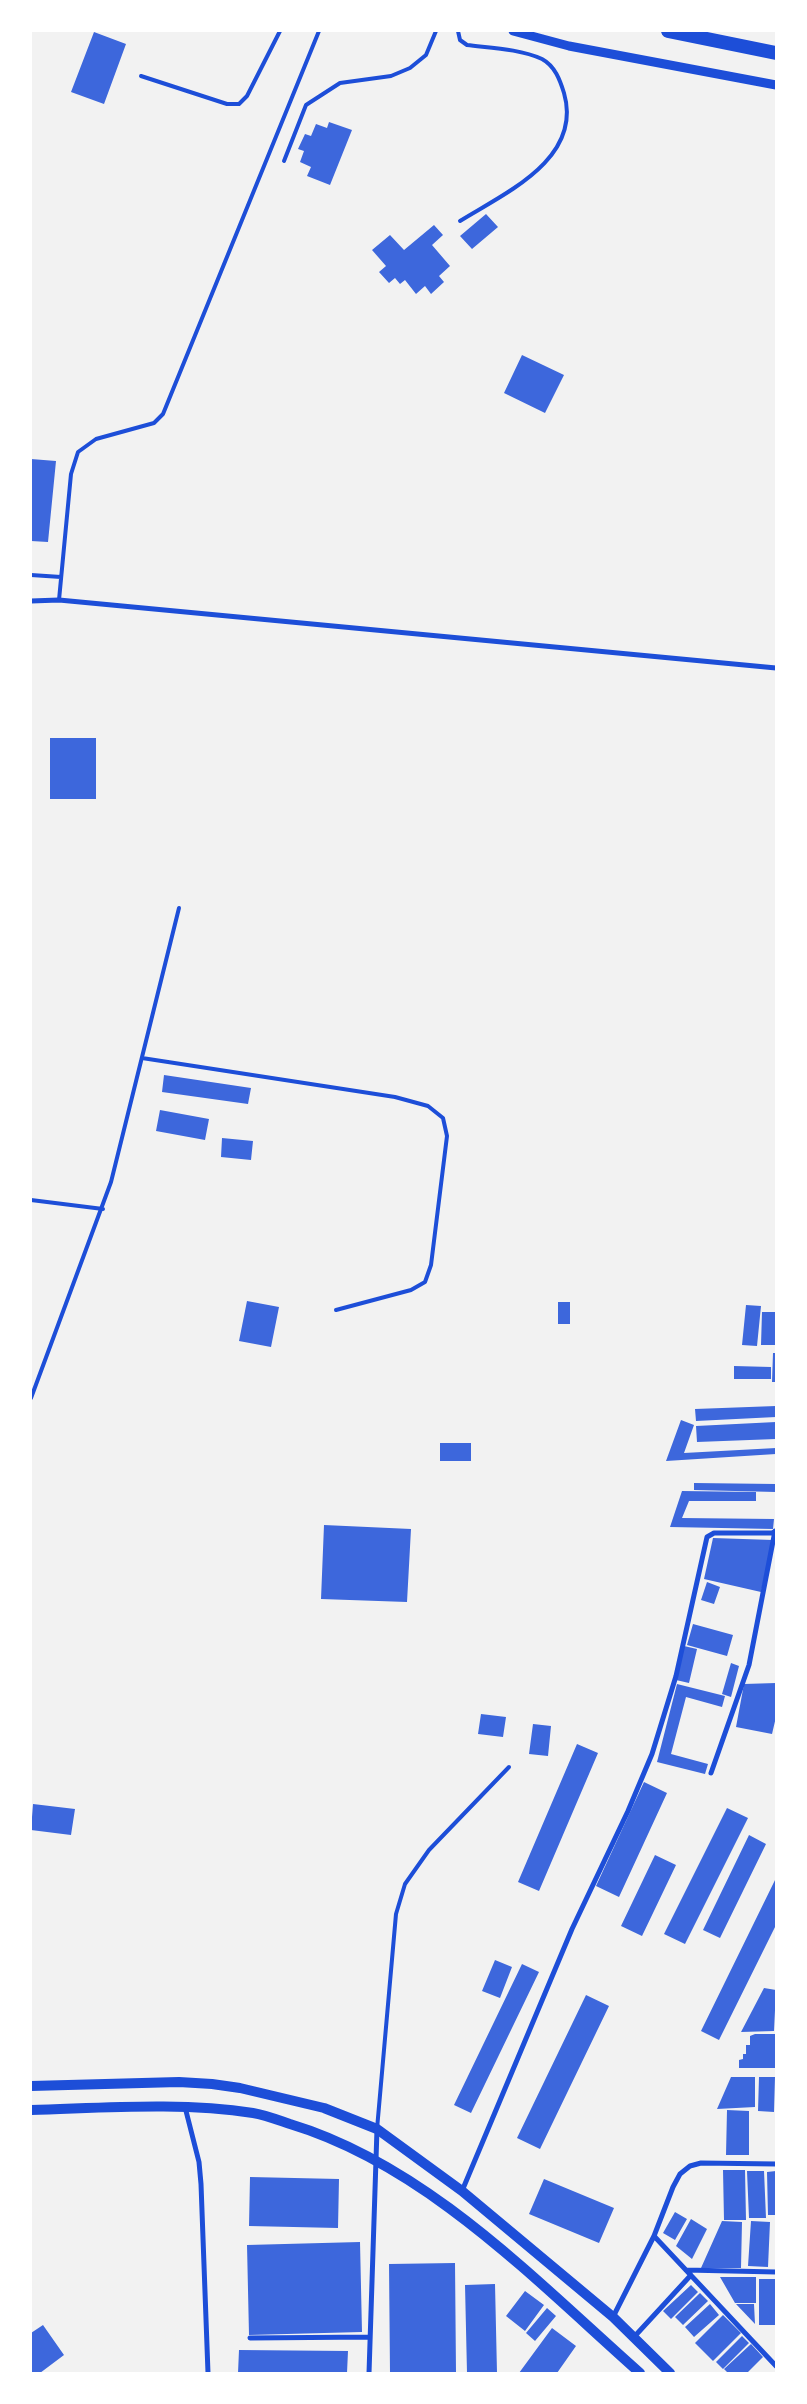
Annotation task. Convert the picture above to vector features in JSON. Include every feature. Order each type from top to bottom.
[{"type":"highway","points":[[668,31],[776,53]]},
{"type":"main road","points":[[31,2086],[179,2082],[212,2084],[240,2088],[324,2108],[377,2129],[462,2191],[613,2317],[670,2373]]},
{"type":"main road","points":[[31,2110],[185,2107],[255,2114],[323,2134],[376,2159],[473,2226],[640,2373]]},
{"type":"street","points":[[513,31],[569,46],[776,85]]},
{"type":"street","points":[[31,601],[59,600],[776,668]]},
{"type":"street","points":[[711,1773],[749,1665],[776,1531]]},
{"type":"street","points":[[462,2191],[572,1929],[628,1811],[652,1754],[676,1676],[707,1537],[714,1533],[772,1533],[776,1531]]},
{"type":"street","points":[[185,2107],[199,2162],[201,2184],[208,2373]]},
{"type":"street","points":[[369,2373],[377,2129]]},
{"type":"street","points":[[613,2317],[654,2236],[680,2174],[690,2166],[702,2163],[776,2164]]},
{"type":"street","points":[[654,2236],[776,2366]]},
{"type":"street","points":[[686,2270],[776,2272]]},
{"type":"street","points":[[634,2337],[692,2276]]},
{"type":"street","points":[[250,2338],[370,2337]]},
{"type":"lane","points":[[141,76],[227,104],[239,104],[247,96],[280,31]]},
{"type":"lane","points":[[59,600],[71,474],[78,452],[96,439],[154,424],[163,414],[319,31]]},
{"type":"lane","points":[[284,161],[306,105],[340,83],[391,76],[410,68],[426,55],[436,31]]},
{"type":"lane","points":[[458,31],[460,40],[467,44],[530,55],[547,62],[560,80],[566,100],[567,120],[564,136],[556,151],[519,185],[460,221]]},
{"type":"lane","points":[[31,575],[61,577]]},
{"type":"lane","points":[[31,1398],[103,1209],[179,908]]},
{"type":"lane","points":[[142,1058],[395,1097],[428,1106],[443,1118],[447,1136],[431,1264],[425,1282],[412,1290],[336,1310]]},
{"type":"lane","points":[[31,1200],[103,1209]]},
{"type":"lane","points":[[377,2129],[396,1914],[405,1884],[429,1850],[509,1767]]},
{"type":"building","points":[[94,32],[126,44],[104,104],[71,92]]},
{"type":"building","points":[[329,122],[352,130],[330,185],[307,176],[311,167],[300,162],[304,151],[298,149],[305,134],[311,136],[316,124],[327,128]]},
{"type":"building","points":[[486,214],[498,227],[472,249],[460,236]]},
{"type":"building","points":[[434,225],[443,235],[432,245],[450,266],[439,276],[444,282],[431,294],[425,286],[416,294],[405,280],[400,284],[395,278],[389,283],[379,272],[386,266],[372,250],[390,235],[404,250]]},
{"type":"building","points":[[522,355],[564,375],[545,413],[504,393]]},
{"type":"building","points":[[31,459],[56,461],[48,542],[31,541]]},
{"type":"building","points":[[50,738],[96,738],[96,799],[50,799]]},
{"type":"building","points":[[164,1075],[251,1088],[248,1104],[162,1092]]},
{"type":"building","points":[[160,1110],[209,1119],[205,1140],[156,1131]]},
{"type":"building","points":[[222,1138],[253,1141],[251,1160],[221,1157]]},
{"type":"building","points":[[247,1301],[279,1307],[271,1347],[239,1341]]},
{"type":"building","points":[[558,1302],[570,1302],[570,1324],[558,1324]]},
{"type":"building","points":[[746,1305],[761,1306],[757,1346],[742,1345]]},
{"type":"building","points":[[762,1312],[776,1312],[776,1345],[761,1345]]},
{"type":"building","points":[[773,1353],[776,1353],[776,1382],[772,1382]]},
{"type":"building","points":[[734,1366],[771,1367],[771,1379],[734,1379]]},
{"type":"building","points":[[776,1406],[776,1417],[696,1421],[695,1409]]},
{"type":"building","points":[[681,1420],[694,1425],[684,1453],[776,1448],[776,1454],[666,1461]]},
{"type":"building","points":[[776,1422],[776,1439],[697,1442],[696,1426]]},
{"type":"building","points":[[440,1443],[471,1443],[471,1461],[440,1461]]},
{"type":"building","points":[[694,1483],[776,1484],[776,1492],[694,1490]]},
{"type":"building","points":[[682,1491],[756,1492],[756,1501],[689,1501],[682,1518],[774,1519],[773,1529],[670,1527]]},
{"type":"building","points":[[324,1525],[411,1529],[407,1602],[321,1599]]},
{"type":"building","points":[[713,1538],[773,1540],[761,1592],[704,1579]]},
{"type":"building","points":[[707,1582],[720,1587],[714,1604],[701,1600]]},
{"type":"building","points":[[693,1624],[733,1635],[727,1656],[687,1645]]},
{"type":"building","points":[[684,1646],[697,1649],[689,1683],[676,1680]]},
{"type":"building","points":[[731,1663],[739,1666],[731,1697],[722,1694]]},
{"type":"building","points":[[776,1683],[776,1717],[772,1734],[736,1727],[744,1684]]},
{"type":"building","points":[[677,1684],[725,1696],[722,1707],[686,1697],[671,1754],[708,1764],[705,1774],[657,1762]]},
{"type":"building","points":[[481,1714],[506,1717],[503,1737],[478,1734]]},
{"type":"building","points":[[533,1724],[551,1726],[548,1756],[529,1754]]},
{"type":"building","points":[[577,1744],[598,1753],[539,1891],[518,1882]]},
{"type":"building","points":[[644,1782],[667,1793],[619,1897],[596,1886]]},
{"type":"building","points":[[33,1804],[75,1809],[71,1835],[31,1830]]},
{"type":"building","points":[[727,1808],[748,1818],[685,1944],[664,1934]]},
{"type":"building","points":[[749,1835],[766,1844],[720,1938],[703,1930]]},
{"type":"building","points":[[655,1855],[676,1865],[642,1936],[621,1926]]},
{"type":"building","points":[[776,1878],[776,1925],[719,2040],[701,2031]]},
{"type":"building","points":[[495,1960],[512,1967],[500,1998],[482,1991]]},
{"type":"building","points":[[522,1964],[539,1972],[471,2113],[454,2105]]},
{"type":"building","points":[[764,1988],[776,1990],[774,2031],[741,2032]]},
{"type":"building","points":[[586,1995],[609,2006],[540,2149],[517,2138]]},
{"type":"building","points":[[755,2034],[776,2034],[776,2068],[739,2068],[739,2060],[743,2059],[743,2054],[746,2054],[746,2045],[750,2045],[750,2036]]},
{"type":"building","points":[[731,2077],[755,2077],[755,2107],[717,2109]]},
{"type":"building","points":[[759,2077],[775,2077],[774,2112],[758,2111]]},
{"type":"building","points":[[727,2110],[749,2111],[749,2155],[726,2155]]},
{"type":"building","points":[[723,2170],[745,2170],[746,2220],[724,2220]]},
{"type":"building","points":[[747,2171],[764,2171],[766,2218],[749,2218]]},
{"type":"building","points":[[776,2171],[776,2215],[768,2215],[767,2172]]},
{"type":"building","points":[[250,2177],[339,2179],[338,2228],[249,2226]]},
{"type":"building","points":[[544,2179],[614,2208],[599,2243],[529,2214]]},
{"type":"building","points":[[675,2212],[687,2219],[675,2240],[663,2233]]},
{"type":"building","points":[[691,2219],[707,2229],[692,2259],[676,2246]]},
{"type":"building","points":[[722,2221],[742,2222],[741,2268],[701,2268]]},
{"type":"building","points":[[751,2221],[770,2222],[768,2267],[748,2266]]},
{"type":"building","points":[[360,2242],[362,2332],[249,2335],[247,2245]]},
{"type":"building","points":[[455,2263],[456,2373],[390,2373],[389,2264]]},
{"type":"building","points":[[720,2277],[756,2277],[756,2303],[735,2303]]},
{"type":"building","points":[[759,2279],[776,2279],[776,2325],[759,2325]]},
{"type":"building","points":[[495,2284],[497,2373],[467,2373],[465,2285]]},
{"type":"building","points":[[691,2285],[698,2292],[671,2319],[663,2311]]},
{"type":"building","points":[[525,2291],[544,2305],[525,2331],[506,2316]]},
{"type":"building","points":[[700,2293],[708,2301],[683,2325],[675,2317]]},
{"type":"building","points":[[710,2304],[719,2315],[694,2337],[685,2327]]},
{"type":"building","points":[[736,2304],[754,2304],[755,2324]]},
{"type":"building","points":[[547,2308],[556,2316],[535,2341],[526,2333]]},
{"type":"building","points":[[723,2315],[741,2333],[713,2361],[695,2343]]},
{"type":"building","points":[[43,2325],[64,2355],[40,2373],[31,2373],[31,2333]]},
{"type":"building","points":[[552,2328],[576,2346],[557,2373],[519,2373]]},
{"type":"building","points":[[742,2336],[749,2343],[723,2369],[716,2362]]},
{"type":"building","points":[[751,2344],[763,2357],[747,2373],[728,2373],[724,2369]]},
{"type":"building","points":[[239,2350],[348,2351],[347,2373],[238,2373]]}]
